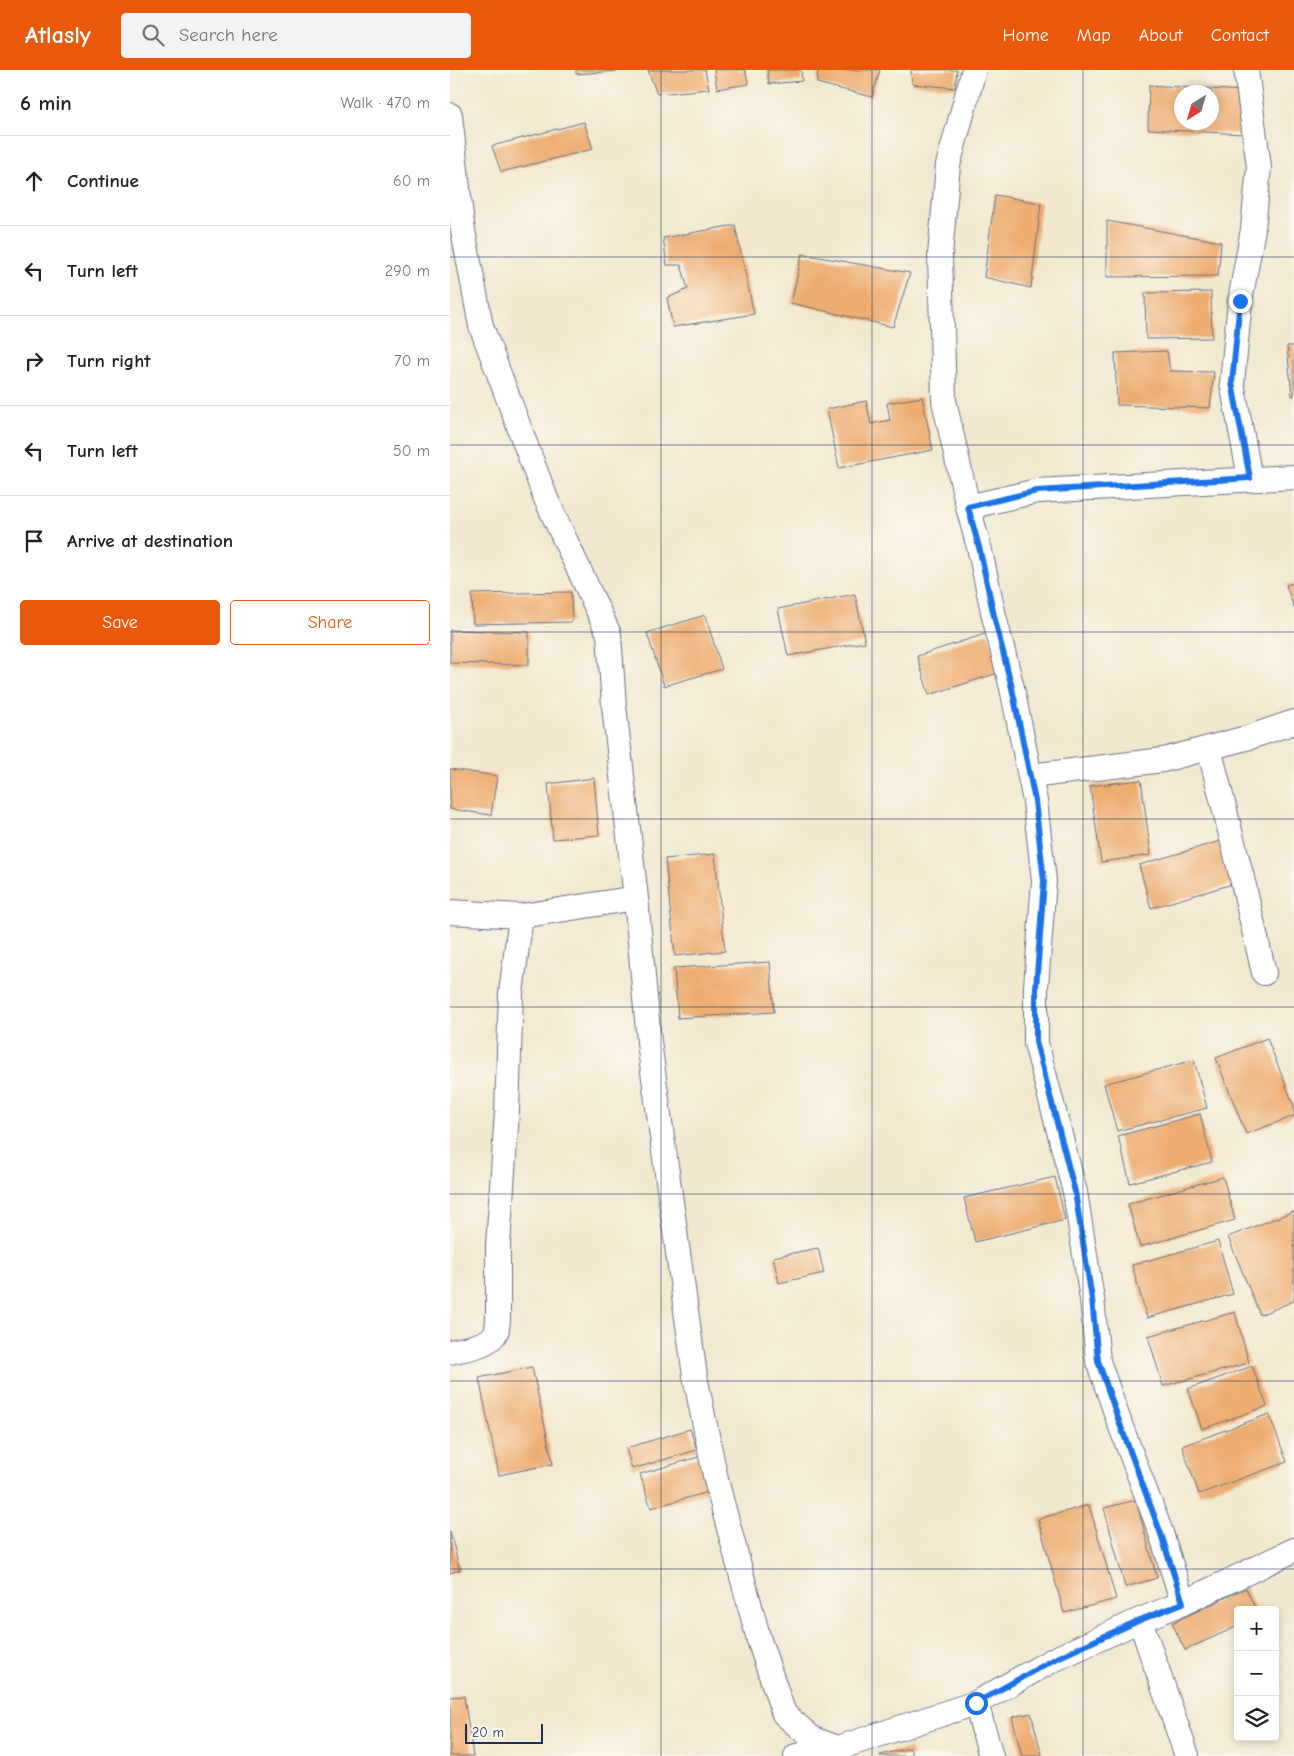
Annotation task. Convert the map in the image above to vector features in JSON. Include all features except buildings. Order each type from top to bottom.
[{"type":"street","points":[[974,70],[948,165],[940,255],[944,401],[980,551],[1035,801],[1044,881],[1036,988],[1036,1042],[1075,1192],[1092,1299],[1098,1361],[1161,1534],[1183,1603]]},
{"type":"street","points":[[1246,70],[1258,167],[1253,230],[1240,301],[1232,383],[1250,478]]},
{"type":"street","points":[[450,115],[462,225],[481,326],[546,499],[609,634],[614,706],[636,898],[649,1042],[695,1376],[716,1480],[759,1640],[784,1714],[813,1739],[838,1748]]},
{"type":"street","points":[[968,507],[1037,491],[1294,476]]},
{"type":"street","points":[[1030,776],[1162,760],[1250,737],[1294,722]]},
{"type":"street","points":[[1209,748],[1264,973]]},
{"type":"street","points":[[450,912],[521,916],[636,898]]},
{"type":"street","points":[[450,1352],[479,1346],[490,1339],[496,1332],[498,1320],[498,1245],[508,1112],[511,993],[521,916]]},
{"type":"street","points":[[796,1756],[838,1748],[976,1703],[1053,1660],[1140,1620],[1183,1603],[1294,1550]]},
{"type":"street","points":[[1140,1620],[1187,1756]]},
{"type":"street","points":[[976,1703],[991,1756]]},
{"type":"route","points":[[976,1703],[1053,1660],[1140,1620],[1183,1603],[1150,1502],[1098,1361],[1092,1299],[1075,1192],[1036,1042],[1036,988],[1044,881],[1035,801],[1012,688],[968,507],[1037,491],[1250,478],[1232,383],[1240,301]]}]
